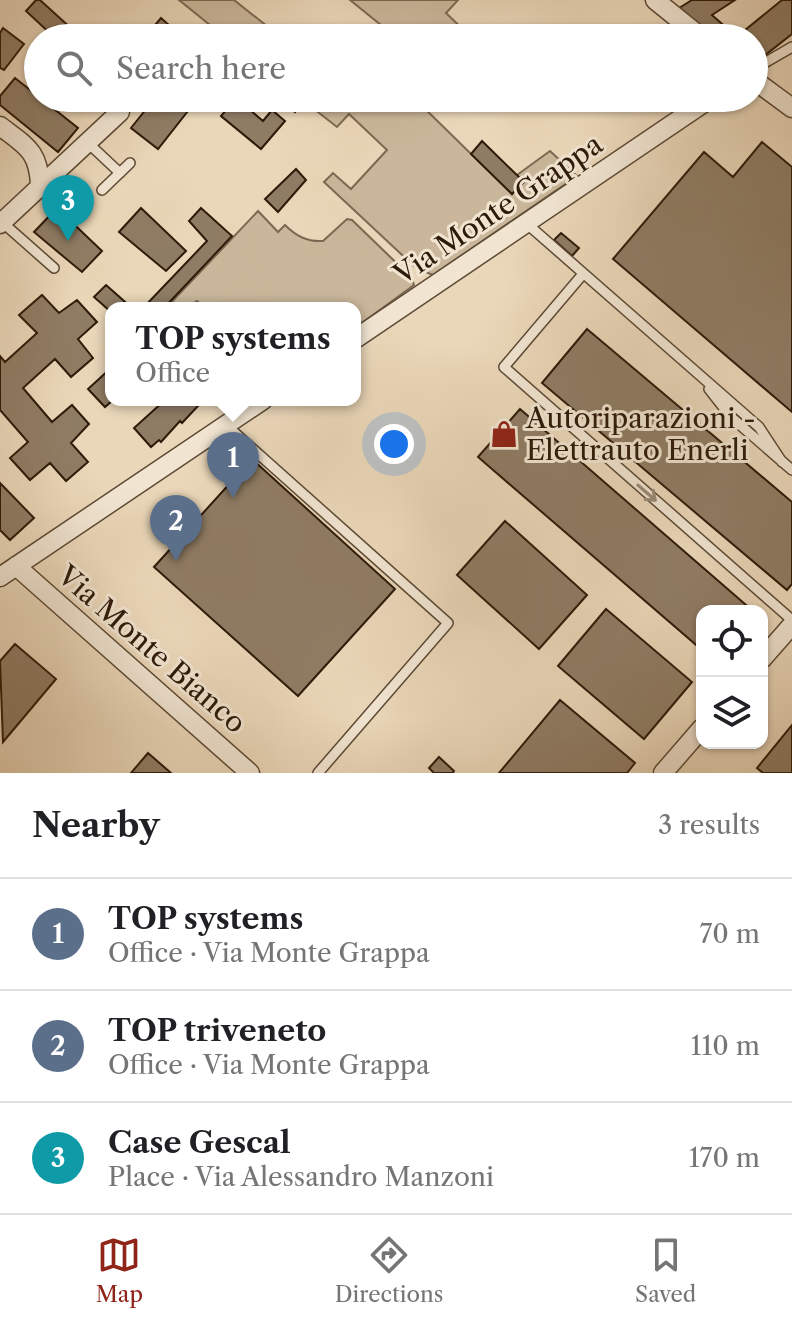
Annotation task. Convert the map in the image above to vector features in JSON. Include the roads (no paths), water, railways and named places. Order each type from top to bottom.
[{"type":"street","points":[[655,0],[685,24]]},
{"type":"street","points":[[768,90],[792,108]]},
{"type":"street","points":[[1,223],[120,112]]},
{"type":"street","name":"Via Monte Grappa","points":[[361,335],[690,112]]},
{"type":"street","points":[[0,126],[31,150],[39,164],[40,186]]},
{"type":"street","points":[[0,577],[254,406]]},
{"type":"street","name":"Via Monte Bianco","points":[[16,566],[250,773]]},
{"type":"street","points":[[768,652],[792,623]]},
{"type":"street","points":[[663,773],[696,735]]},
{"type":"lane","points":[[768,61],[792,47]]},
{"type":"lane","points":[[87,142],[120,173]]},
{"type":"lane","points":[[102,190],[130,163]]},
{"type":"lane","points":[[1,223],[54,268]]},
{"type":"lane","points":[[526,223],[759,427],[782,462],[792,470]]},
{"type":"lane","points":[[583,274],[504,367],[792,623]]},
{"type":"lane","points":[[226,425],[448,623],[318,773]]},
{"type":"place","name":"Case Gescal","points":[[68,241]]},
{"type":"place","name":"Autoriparazioni - Elettrauto Enerli","points":[[504,434]]},
{"type":"place","name":"TOP systems","points":[[233,498]]},
{"type":"place","name":"TOP triveneto","points":[[176,561]]}]
